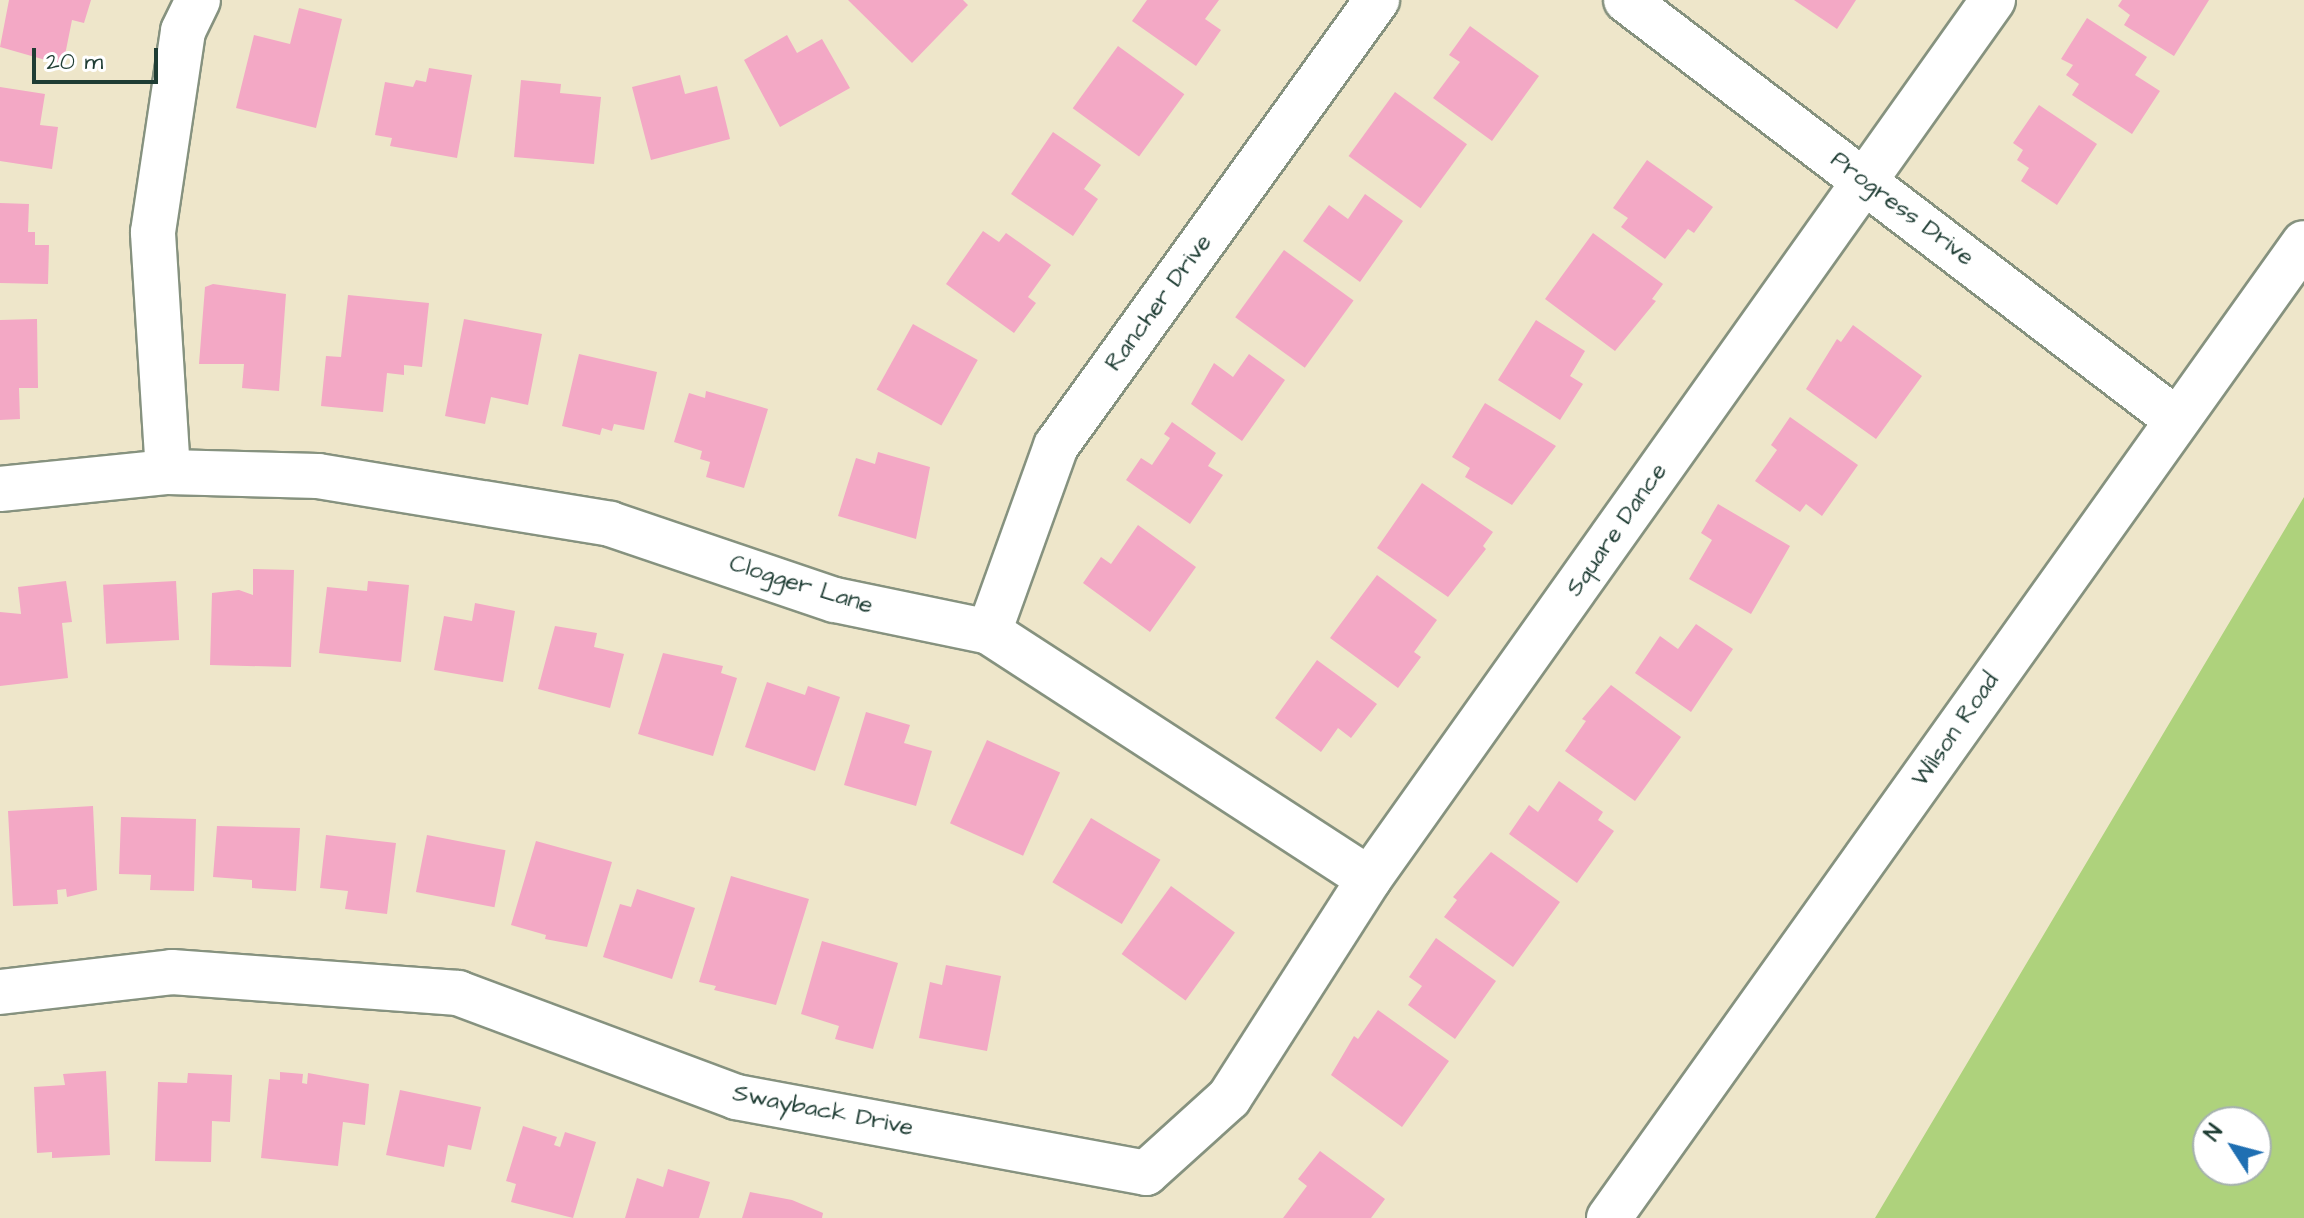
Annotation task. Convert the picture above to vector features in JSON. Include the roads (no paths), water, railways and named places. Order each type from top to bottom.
[{"type":"street","points":[[168,472],[153,232],[183,31],[198,0]]},
{"type":"street","name":"Rancher Drive","points":[[989,632],[1056,446],[1377,0]]},
{"type":"street","name":"Progress Drive","points":[[1626,0],[2177,420]]},
{"type":"street","name":"Square Dance","points":[[1369,879],[1993,0]]},
{"type":"street","name":"Wilson Road","points":[[1609,1218],[2304,243]]},
{"type":"street","name":"Clogger Lane","points":[[0,489],[168,472],[318,476],[610,524],[835,600],[989,632],[1369,879]]},
{"type":"street","name":"Swayback Drive","points":[[0,992],[172,972],[458,993],[736,1097],[1146,1173],[1229,1098],[1369,879]]}]
